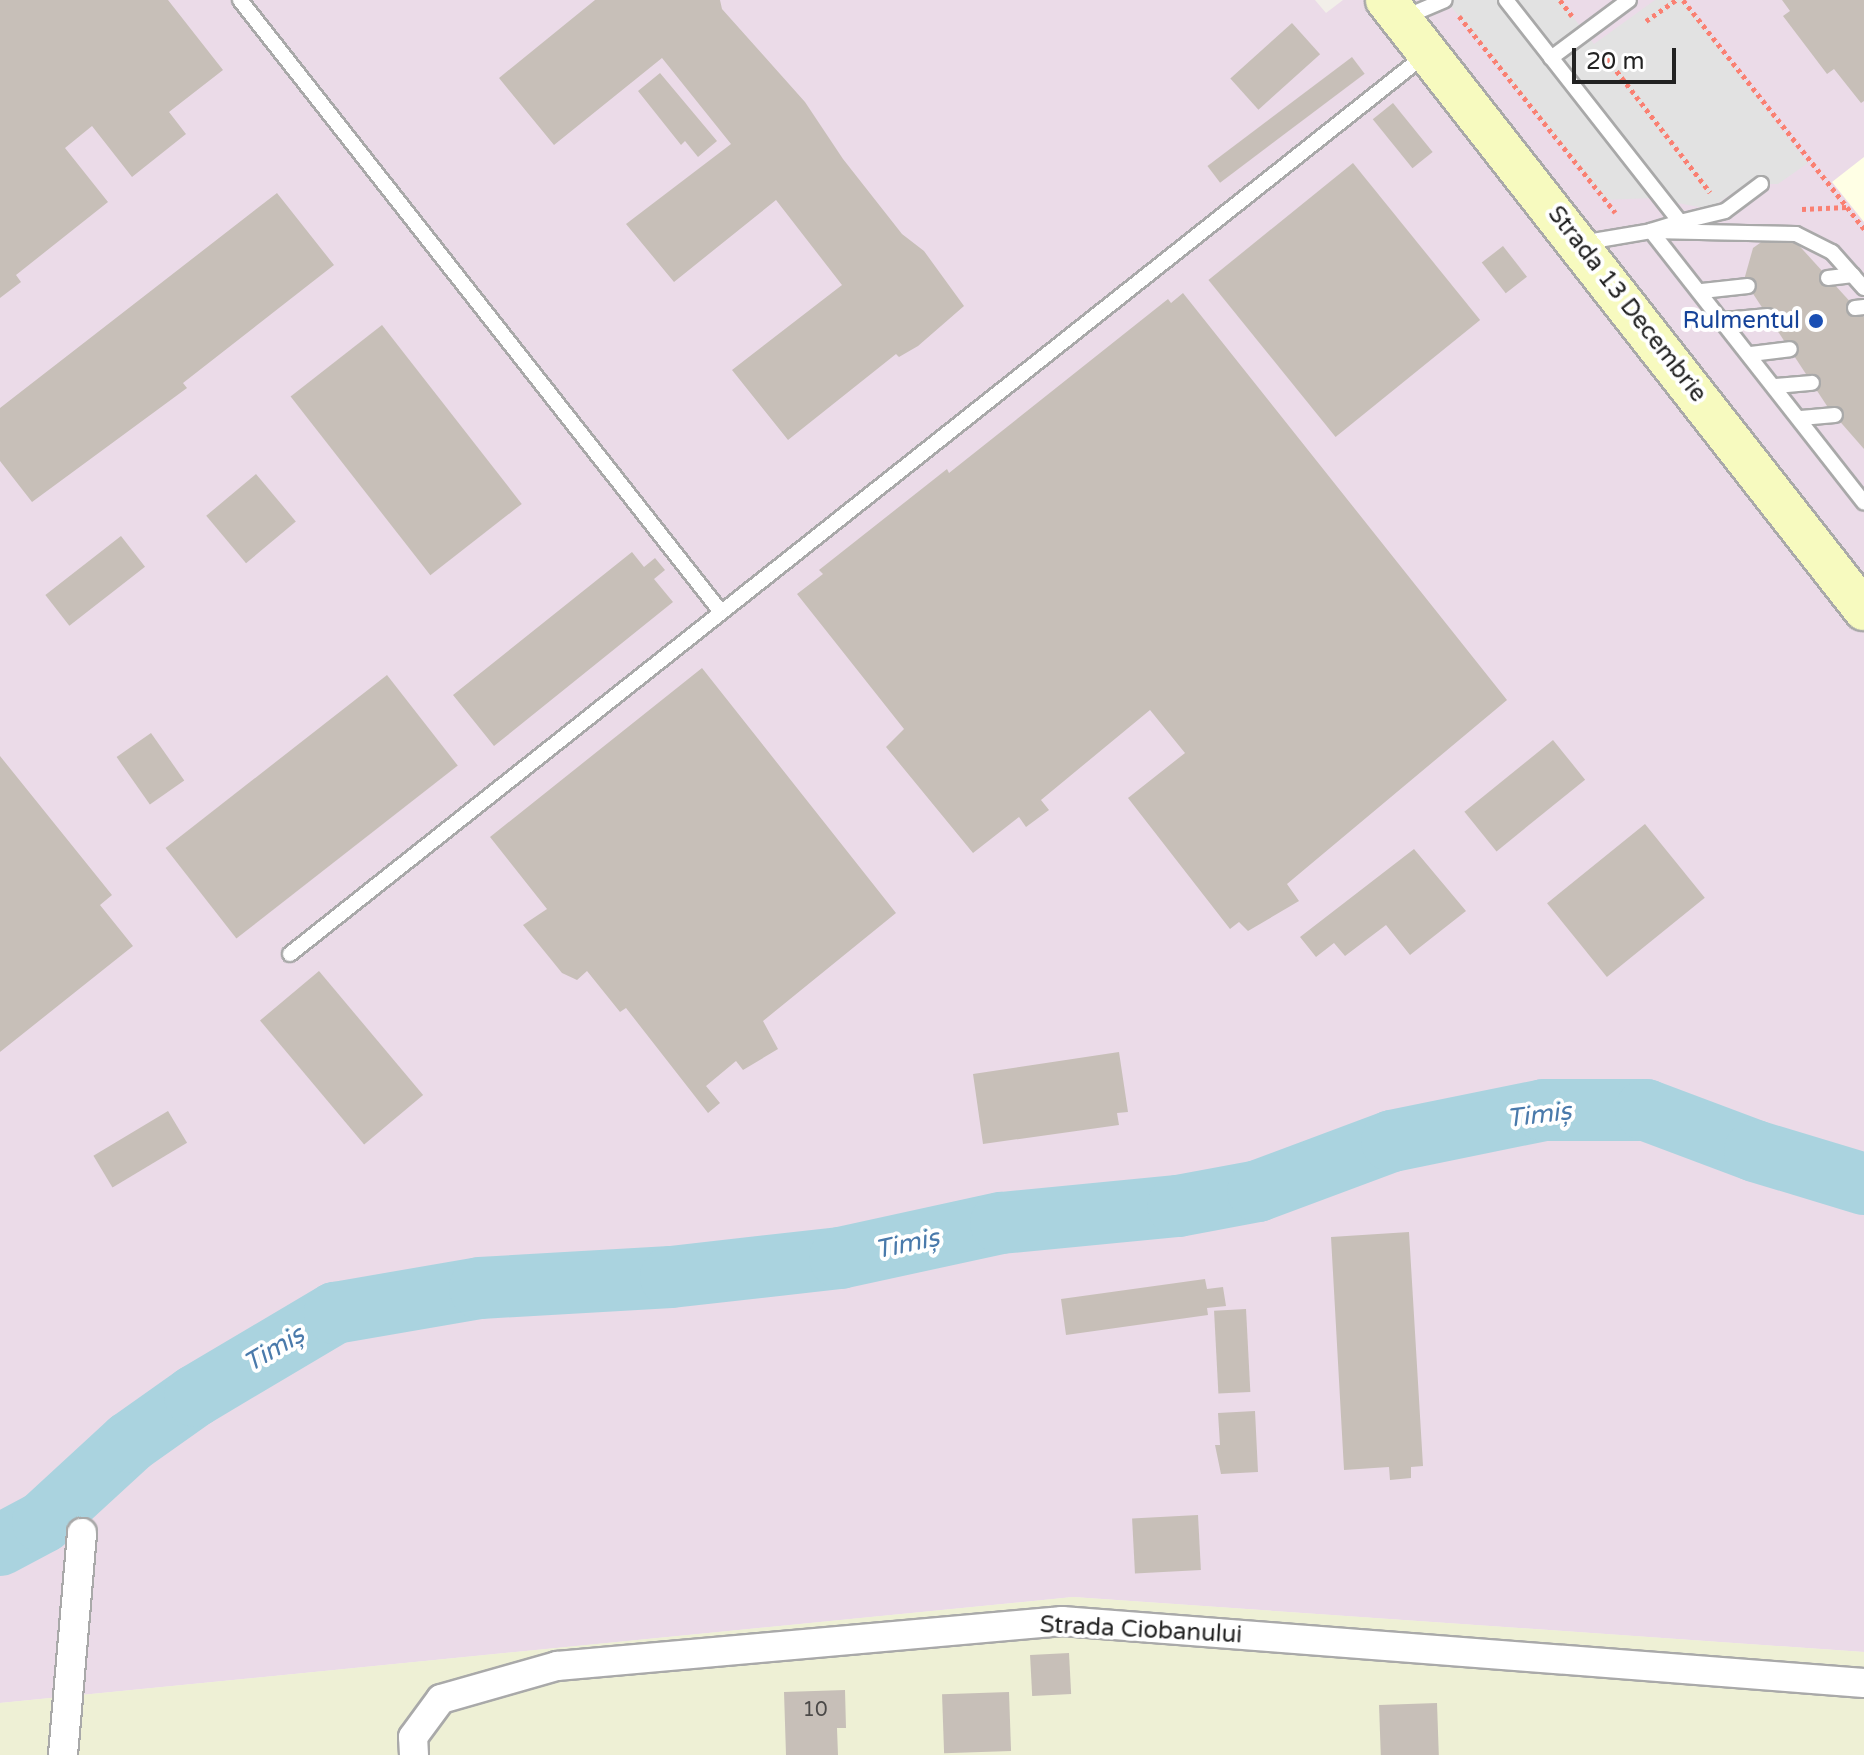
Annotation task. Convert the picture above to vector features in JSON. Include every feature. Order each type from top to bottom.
[{"type":"main road","name":"Strada 13 Decembrie","points":[[1394,9],[1581,243],[1864,609]]},
{"type":"street","points":[[63,1755],[82,1533]]},
{"type":"street","name":"Strada Ciobanului","points":[[414,1755],[413,1737],[441,1699],[557,1666],[1062,1621],[1864,1683]]},
{"type":"lane","points":[[240,0],[721,612]]},
{"type":"lane","points":[[1394,9],[1445,0]]},
{"type":"lane","points":[[1506,0],[1680,222]]},
{"type":"lane","points":[[1551,58],[1629,0]]},
{"type":"lane","points":[[290,954],[1428,52]]},
{"type":"lane","points":[[1581,243],[1651,231],[1725,211],[1761,184]]},
{"type":"lane","points":[[1651,231],[1796,234],[1832,252],[1864,288]]},
{"type":"lane","points":[[1651,231],[1702,291],[1864,503]]},
{"type":"lane","points":[[1828,278],[1853,275]]},
{"type":"lane","points":[[1702,291],[1748,286]]},
{"type":"lane","points":[[1724,320],[1768,316]]},
{"type":"lane","points":[[1751,354],[1790,349]]},
{"type":"lane","points":[[1776,386],[1812,383]]},
{"type":"lane","points":[[1801,418],[1835,415]]},
{"type":"path","points":[[1560,0],[1573,16]]},
{"type":"path","points":[[1638,27],[1676,0]]},
{"type":"path","points":[[1683,0],[1847,207]]},
{"type":"path","points":[[1456,12],[1634,234]]},
{"type":"path","points":[[1565,78],[1603,51],[1725,211]]},
{"type":"shaded area","points":[[0,0],[1315,0],[1326,13],[1343,0],[1864,0],[1864,1652],[1073,1597],[0,1703]]},
{"type":"shaded area","points":[[1446,0],[1560,0],[1594,44],[1655,0],[1683,0],[1808,163],[1778,184],[1746,184],[1709,209],[1652,198],[1605,200]]},
{"type":"shaded area","points":[[1864,157],[1864,222],[1832,182]]},
{"type":"shaded area","points":[[1073,1597],[1864,1652],[1864,1755],[0,1755],[0,1703]]},
{"type":"building","points":[[0,0],[168,0],[223,70],[169,112],[186,134],[132,177],[92,126],[65,148],[108,202],[16,275],[21,282],[0,298]]},
{"type":"building","points":[[595,0],[720,0],[722,9],[805,102],[843,159],[902,234],[924,251],[964,306],[918,346],[899,357],[896,354],[788,440],[732,370],[842,285],[776,200],[674,282],[626,224],[731,144],[662,58],[554,145],[499,78]]},
{"type":"building","points":[[1782,0],[1864,0],[1864,101],[1861,103],[1834,69],[1827,74],[1783,16],[1790,11]]},
{"type":"building","points":[[1292,23],[1320,54],[1258,110],[1230,79]]},
{"type":"building","points":[[1352,57],[1365,74],[1220,183],[1207,166]]},
{"type":"building","points":[[660,73],[717,141],[698,157],[685,141],[681,145],[638,91]]},
{"type":"building","points":[[1393,103],[1433,152],[1412,168],[1373,119]]},
{"type":"building","points":[[1353,163],[1480,320],[1336,437],[1208,280]]},
{"type":"building","points":[[277,193],[334,265],[183,383],[187,388],[32,502],[0,461],[0,408]]},
{"type":"building","points":[[1767,238],[1794,240],[1864,317],[1864,449],[1829,409],[1744,280],[1753,248]]},
{"type":"building","points":[[1503,246],[1527,277],[1506,293],[1482,263]]},
{"type":"building","points":[[1183,293],[1507,700],[1287,884],[1299,901],[1248,931],[1239,922],[1230,929],[1128,798],[1185,753],[1150,710],[1041,800],[1049,810],[1026,827],[1019,817],[973,853],[886,747],[904,729],[797,594],[823,574],[819,570],[947,469],[949,473],[1168,299],[1171,303]]},
{"type":"building","points":[[382,325],[522,504],[430,575],[291,396]]},
{"type":"building","points":[[256,474],[296,521],[246,563],[206,516]]},
{"type":"building","points":[[121,536],[145,567],[69,626],[45,595]]},
{"type":"building","points":[[632,552],[644,567],[655,558],[665,570],[654,579],[673,602],[494,746],[453,695]]},
{"type":"building","points":[[702,668],[896,913],[763,1021],[778,1049],[743,1070],[736,1061],[706,1086],[720,1103],[708,1113],[626,1008],[620,1012],[587,971],[577,980],[562,973],[523,925],[547,909],[490,837]]},
{"type":"building","points":[[387,675],[458,766],[236,939],[166,848]]},
{"type":"building","points":[[151,733],[184,781],[150,805],[117,757]]},
{"type":"building","points":[[1553,740],[1585,780],[1497,851],[1464,812]]},
{"type":"building","points":[[0,756],[112,895],[100,905],[133,946],[0,1052]]},
{"type":"building","points":[[1645,824],[1705,898],[1607,977],[1547,903]]},
{"type":"building","points":[[1414,849],[1466,911],[1410,955],[1386,925],[1345,956],[1334,943],[1316,957],[1300,937]]},
{"type":"building","points":[[319,971],[423,1095],[364,1145],[260,1020]]},
{"type":"building","points":[[1119,1052],[1128,1112],[1117,1113],[1119,1125],[983,1144],[973,1074]]},
{"type":"building","points":[[168,1111],[187,1143],[112,1188],[93,1156]]},
{"type":"building","points":[[1409,1232],[1423,1466],[1411,1467],[1411,1478],[1390,1480],[1389,1467],[1344,1470],[1331,1237]]},
{"type":"building","points":[[1205,1279],[1207,1289],[1223,1287],[1226,1306],[1207,1308],[1208,1315],[1066,1335],[1061,1299]]},
{"type":"building","points":[[1246,1309],[1250,1392],[1218,1394],[1214,1311]]},
{"type":"building","points":[[1255,1411],[1258,1472],[1221,1474],[1215,1445],[1220,1445],[1218,1413]]},
{"type":"building","points":[[1198,1515],[1201,1570],[1135,1573],[1132,1518]]},
{"type":"building","points":[[1069,1653],[1071,1694],[1032,1696],[1030,1655]]},
{"type":"building","points":[[845,1690],[846,1728],[837,1728],[838,1755],[786,1755],[784,1692]]},
{"type":"building","points":[[1009,1692],[1011,1751],[944,1753],[942,1694]]},
{"type":"building","points":[[1437,1703],[1439,1755],[1381,1755],[1379,1705]]},
{"type":"waterway","name":"Timiș","points":[[0,1545],[43,1522],[130,1442],[195,1396],[335,1313],[480,1288],[671,1277],[840,1258],[1001,1223],[1178,1206],[1258,1191],[1392,1141],[1544,1110],[1646,1110],[1755,1151],[1864,1184]]},
{"type":"place","name":"Rulmentul","points":[[1816,321]]}]
